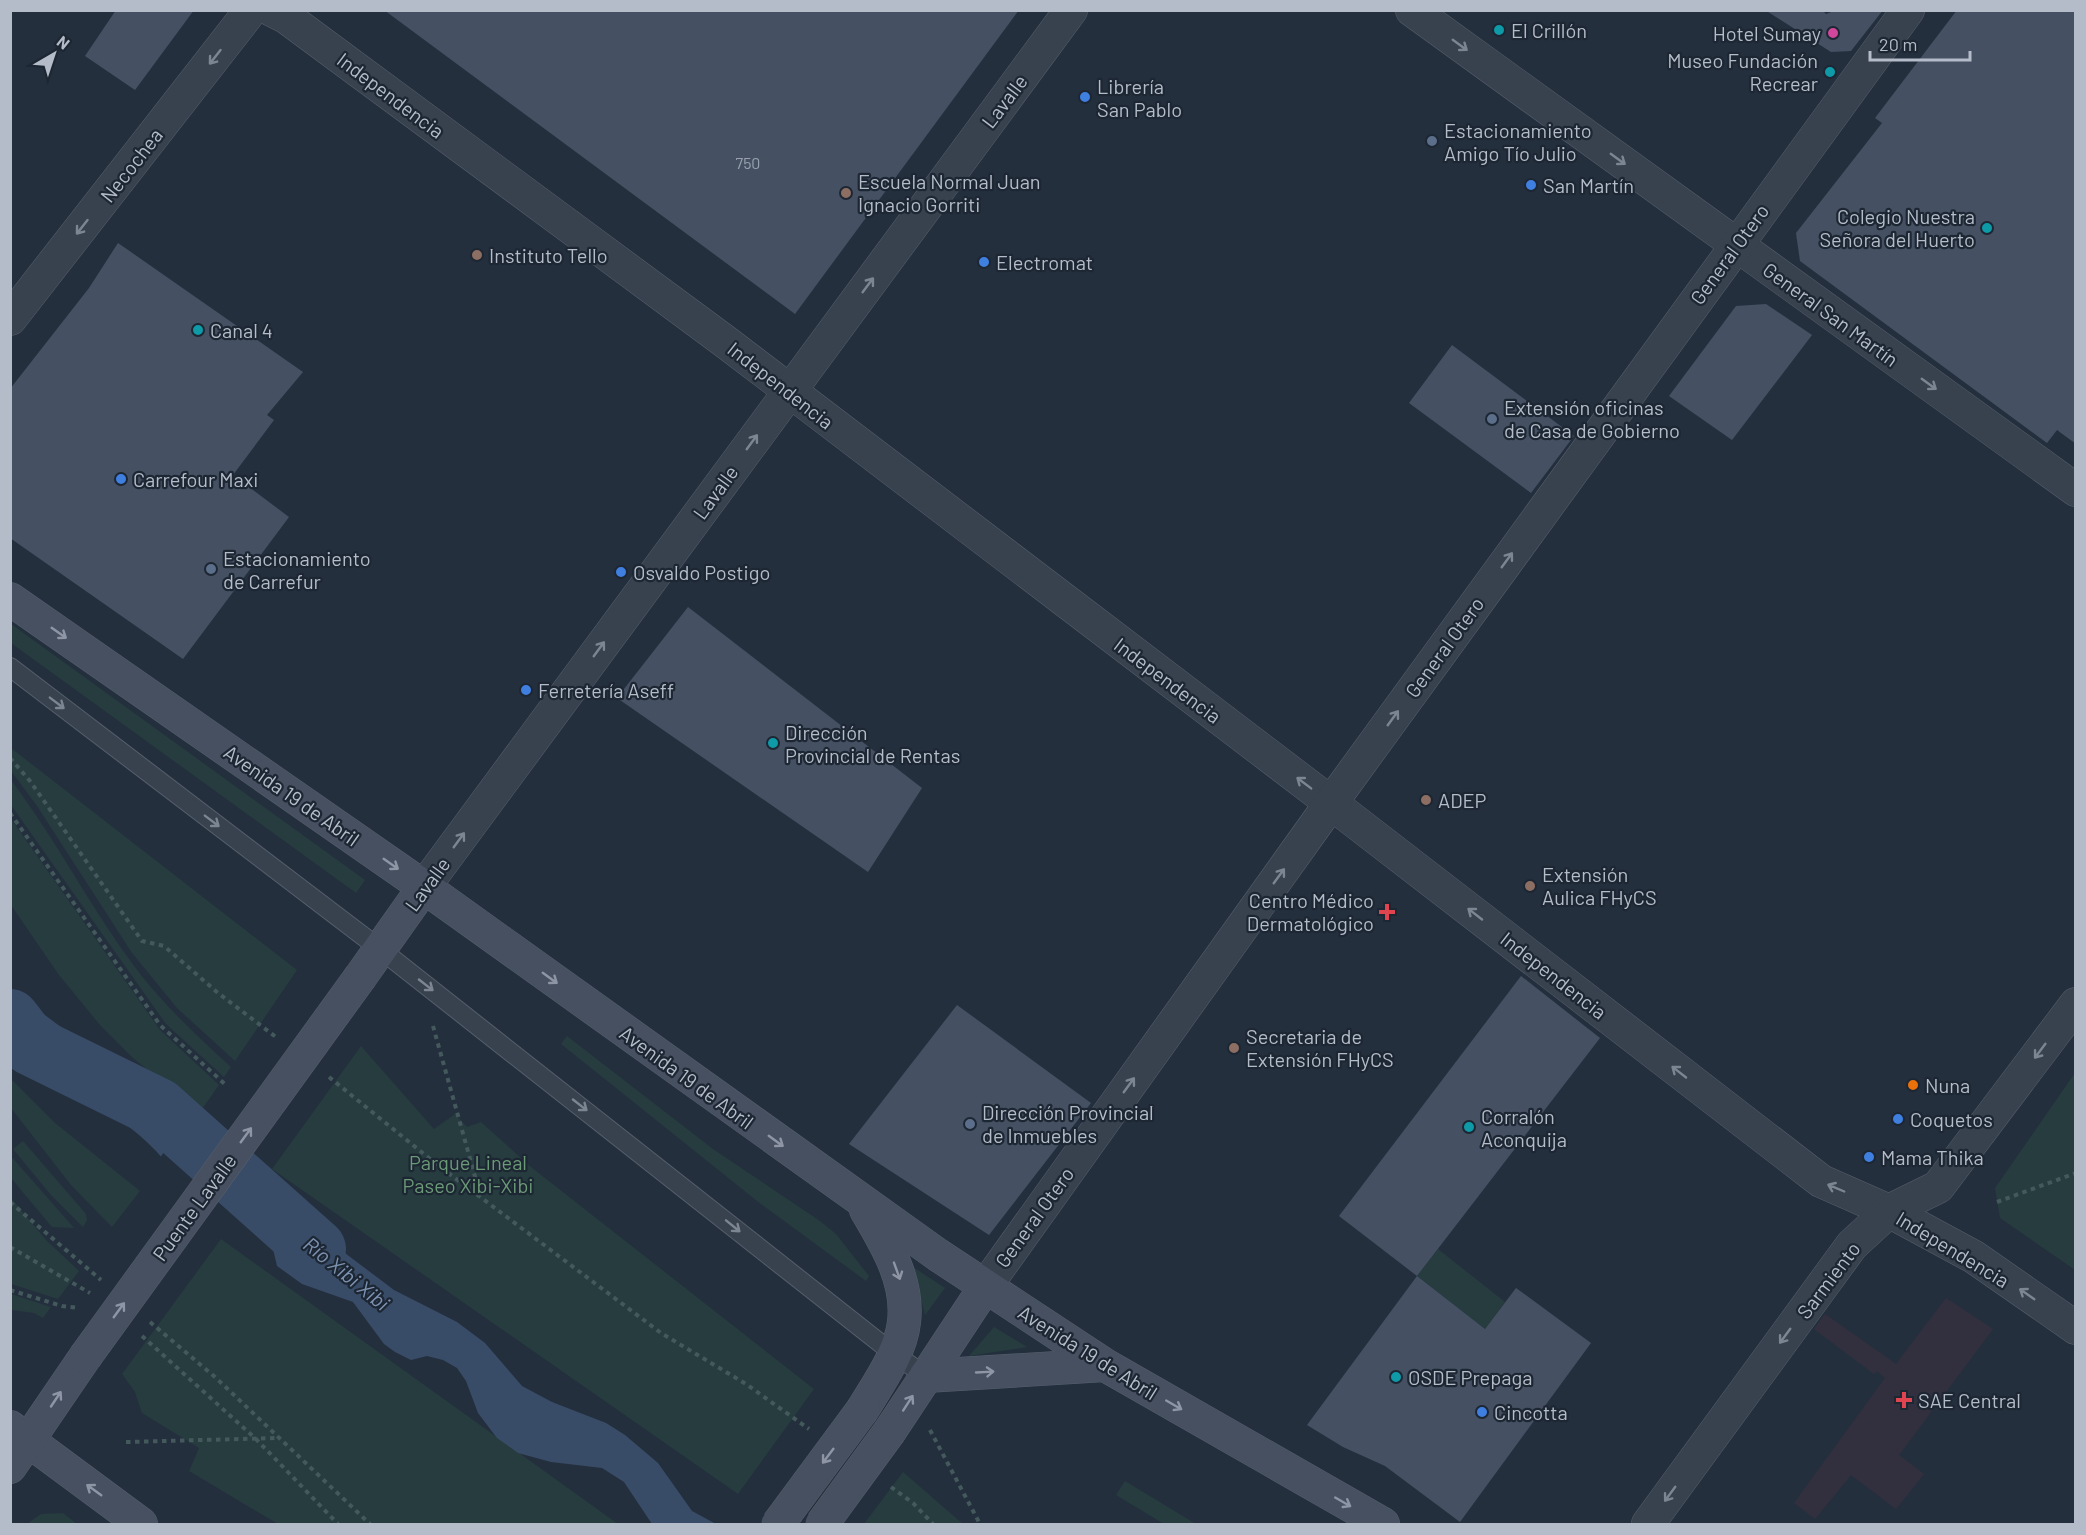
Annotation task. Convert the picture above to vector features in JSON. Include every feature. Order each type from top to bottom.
[{"type":"main road","name":"Avenida 19 de Abril","points":[[10,599],[424,887],[861,1201],[985,1287],[1105,1365],[1383,1524]]},
{"type":"main road","name":"Lavalle","points":[[361,976],[424,887]]},
{"type":"main road","name":"Puente Lavalle","points":[[16,1445],[85,1358],[361,976]]},
{"type":"main road","points":[[778,1524],[863,1409],[894,1354],[904,1323],[903,1293],[885,1244],[861,1201]]},
{"type":"main road","points":[[822,1524],[890,1431],[985,1287]]},
{"type":"main road","points":[[926,1376],[1105,1365]]},
{"type":"main road","points":[[16,1445],[141,1524]]},
{"type":"street","name":"Necochea","points":[[10,319],[251,10]]},
{"type":"street","name":"Independencia","points":[[272,10],[315,38],[723,340],[788,392],[1331,803],[1821,1181],[1889,1211],[1974,1257],[2076,1328]]},
{"type":"street","name":"Lavalle","points":[[424,887],[1071,10]]},
{"type":"street","name":"General Otero","points":[[985,1287],[1331,803],[1908,10]]},
{"type":"street","name":"General San Martín","points":[[1413,11],[2076,490]]},
{"type":"street","name":"Sarmiento","points":[[1648,1524],[1852,1245],[1889,1211],[1938,1187],[2076,1004]]},
{"type":"lane","points":[[10,668],[380,949],[894,1354],[926,1376]]},
{"type":"path","points":[[10,758],[30,781],[142,941],[164,946],[218,993],[283,1042]]},
{"type":"path","points":[[10,813],[160,1025],[227,1086]]},
{"type":"path","points":[[432,1022],[481,1199]]},
{"type":"path","points":[[320,1070],[481,1199],[661,1333],[746,1384],[811,1431]]},
{"type":"path","points":[[1998,1202],[2076,1173]]},
{"type":"path","points":[[10,1202],[107,1284]]},
{"type":"path","points":[[10,1247],[96,1297]]},
{"type":"path","points":[[10,1290],[62,1306],[82,1308]]},
{"type":"path","points":[[141,1314],[215,1377],[370,1524]]},
{"type":"path","points":[[138,1332],[256,1439],[338,1524]]},
{"type":"path","points":[[929,1429],[980,1524]]},
{"type":"path","points":[[126,1442],[278,1438]]},
{"type":"path","points":[[885,1484],[913,1503],[933,1524]]},
{"type":"shaded area","name":"SAE Central","points":[[1946,1298],[1993,1329],[1899,1455],[1924,1474],[1896,1509],[1851,1475],[1815,1519],[1794,1503],[1885,1378],[1877,1371],[1874,1374],[1814,1329],[1825,1314],[1896,1364]]},
{"type":"green space","points":[[11,624],[365,880],[356,893],[11,643]]},
{"type":"green space","points":[[11,748],[297,970],[235,1061],[177,1008],[132,953],[37,806],[11,771]]},
{"type":"green space","points":[[11,780],[141,975],[184,1023],[231,1067],[224,1077],[166,1024],[11,805]]},
{"type":"green space","points":[[11,819],[160,1030],[219,1085],[200,1112],[133,1058],[100,1025],[59,975],[11,905]]},
{"type":"green space","points":[[567,1036],[713,1149],[836,1234],[869,1276],[866,1281],[757,1201],[561,1044]]},
{"type":"green space","name":"Parque Lineal Paseo Xibi-Xibi","points":[[361,1046],[434,1129],[455,1114],[467,1127],[481,1122],[531,1167],[814,1389],[738,1494],[272,1169]]},
{"type":"green space","points":[[2075,1073],[2075,1270],[2000,1218],[1995,1188]]},
{"type":"green space","points":[[10,1078],[55,1123],[140,1191],[112,1227],[71,1185],[11,1108]]},
{"type":"green space","points":[[23,1141],[86,1214],[87,1220],[83,1227],[51,1195],[13,1149]]},
{"type":"green space","points":[[10,1155],[74,1228],[52,1227],[11,1178]]},
{"type":"green space","points":[[11,1198],[46,1240],[79,1271],[58,1299],[11,1284]]},
{"type":"green space","points":[[221,1239],[618,1524],[278,1524],[189,1471],[199,1448],[142,1413],[135,1392],[122,1374]]},
{"type":"green space","points":[[1438,1249],[1505,1302],[1485,1329],[1417,1276]]},
{"type":"green space","points":[[913,1267],[945,1288],[925,1315]]},
{"type":"green space","points":[[11,1294],[51,1307],[43,1318],[34,1313],[11,1310]]},
{"type":"green space","points":[[994,1327],[1027,1347],[1028,1347],[969,1356]]},
{"type":"green space","points":[[903,1472],[963,1524],[864,1524]]},
{"type":"green space","points":[[1125,1481],[1196,1524],[1164,1524],[1116,1495]]},
{"type":"green space","points":[[63,1513],[77,1524],[27,1524],[41,1514]]},
{"type":"water","points":[[10,989],[89,1048],[130,1076],[159,1088],[197,1117],[164,1160],[129,1127],[49,1074],[11,1045]]},
{"type":"water","points":[[262,1182],[309,1226],[394,1290],[457,1322],[485,1343],[522,1386],[552,1402],[606,1423],[625,1435],[658,1463],[692,1511],[716,1524],[652,1524],[624,1482],[602,1468],[551,1462],[518,1453],[497,1438],[478,1413],[466,1381],[457,1368],[443,1360],[427,1356],[411,1360],[395,1352],[384,1344],[353,1302],[302,1284],[277,1266],[273,1249],[239,1214]]},
{"type":"pier","points":[[194,1111],[199,1118],[166,1161],[162,1162],[159,1159]]},
{"type":"building","points":[[116,10],[194,10],[135,90],[85,56]]},
{"type":"building","name":"Escuela Normal Juan Ignacio Gorriti","points":[[384,10],[1019,10],[795,314]]},
{"type":"building","name":"Hotel Sumay","points":[[1765,10],[1822,10],[1826,14],[1836,10],[1883,10],[1851,51],[1831,52]]},
{"type":"building","name":"Colegio Nuestra Señora del Huerto","points":[[1957,10],[2076,10],[2076,444],[2057,430],[2047,443],[1800,261],[1796,233],[1882,123],[1875,118]]},
{"type":"building","name":"Carrefour Maxi","points":[[118,243],[303,372],[267,415],[274,420],[233,475],[289,517],[183,659],[10,538],[10,389],[89,288]]},
{"type":"building","points":[[1766,304],[1812,335],[1732,440],[1669,396],[1736,306]]},
{"type":"building","name":"Extensión oficinas de Casa de Gobierno","points":[[1452,345],[1574,436],[1531,493],[1409,403]]},
{"type":"building","name":"Dirección Provincial de Rentas","points":[[688,607],[922,788],[868,872],[617,698]]},
{"type":"building","name":"Corralón Aconquija","points":[[1521,976],[1600,1038],[1417,1276],[1339,1216]]},
{"type":"building","name":"Dirección Provincial de Inmuebles","points":[[957,1005],[1091,1103],[989,1235],[849,1144]]},
{"type":"building","points":[[1417,1276],[1485,1329],[1516,1288],[1591,1343],[1460,1522],[1385,1466],[1343,1447],[1307,1425]]},
{"type":"waterway","name":"Río Xibi Xibi","points":[[10,1019],[30,1045],[158,1108],[316,1249]]},
{"type":"place","name":"El Crillón","points":[[1499,30]]},
{"type":"place","name":"Hotel Sumay","points":[[1833,33]]},
{"type":"place","name":"Museo Fundación Recrear","points":[[1830,72]]},
{"type":"place","name":"Librería San Pablo","points":[[1085,97]]},
{"type":"place","name":"Estacionamiento Amigo Tío Julio","points":[[1432,141]]},
{"type":"place","name":"San Martín","points":[[1531,185]]},
{"type":"place","name":"Escuela Normal Juan Ignacio Gorriti","points":[[846,193]]},
{"type":"place","name":"Colegio Nuestra Señora del Huerto","points":[[1987,228]]},
{"type":"place","name":"Instituto Tello","points":[[477,255]]},
{"type":"place","name":"Electromat","points":[[984,262]]},
{"type":"place","name":"Canal 4","points":[[198,330]]},
{"type":"place","name":"Extensión oficinas de Casa de Gobierno","points":[[1492,419]]},
{"type":"place","name":"Carrefour Maxi","points":[[121,479]]},
{"type":"place","name":"Estacionamiento de Carrefur","points":[[211,569]]},
{"type":"place","name":"Osvaldo Postigo","points":[[621,572]]},
{"type":"place","name":"Ferretería Aseff","points":[[526,690]]},
{"type":"place","name":"Dirección Provincial de Rentas","points":[[773,743]]},
{"type":"place","name":"ADEP","points":[[1426,800]]},
{"type":"place","name":"Extensión Aulica FHyCS","points":[[1530,886]]},
{"type":"place","name":"Centro Médico Dermatológico","points":[[1387,912]]},
{"type":"place","name":"Secretaria de Extensión FHyCS","points":[[1234,1048]]},
{"type":"place","name":"Nuna","points":[[1913,1085]]},
{"type":"place","name":"Coquetos","points":[[1898,1119]]},
{"type":"place","name":"Dirección Provincial de Inmuebles","points":[[970,1124]]},
{"type":"place","name":"Corralón Aconquija","points":[[1469,1127]]},
{"type":"place","name":"Mama Thika","points":[[1869,1157]]},
{"type":"place","name":"OSDE Prepaga","points":[[1396,1377]]},
{"type":"place","name":"SAE Central","points":[[1904,1400]]},
{"type":"place","name":"Cincotta","points":[[1482,1412]]}]
